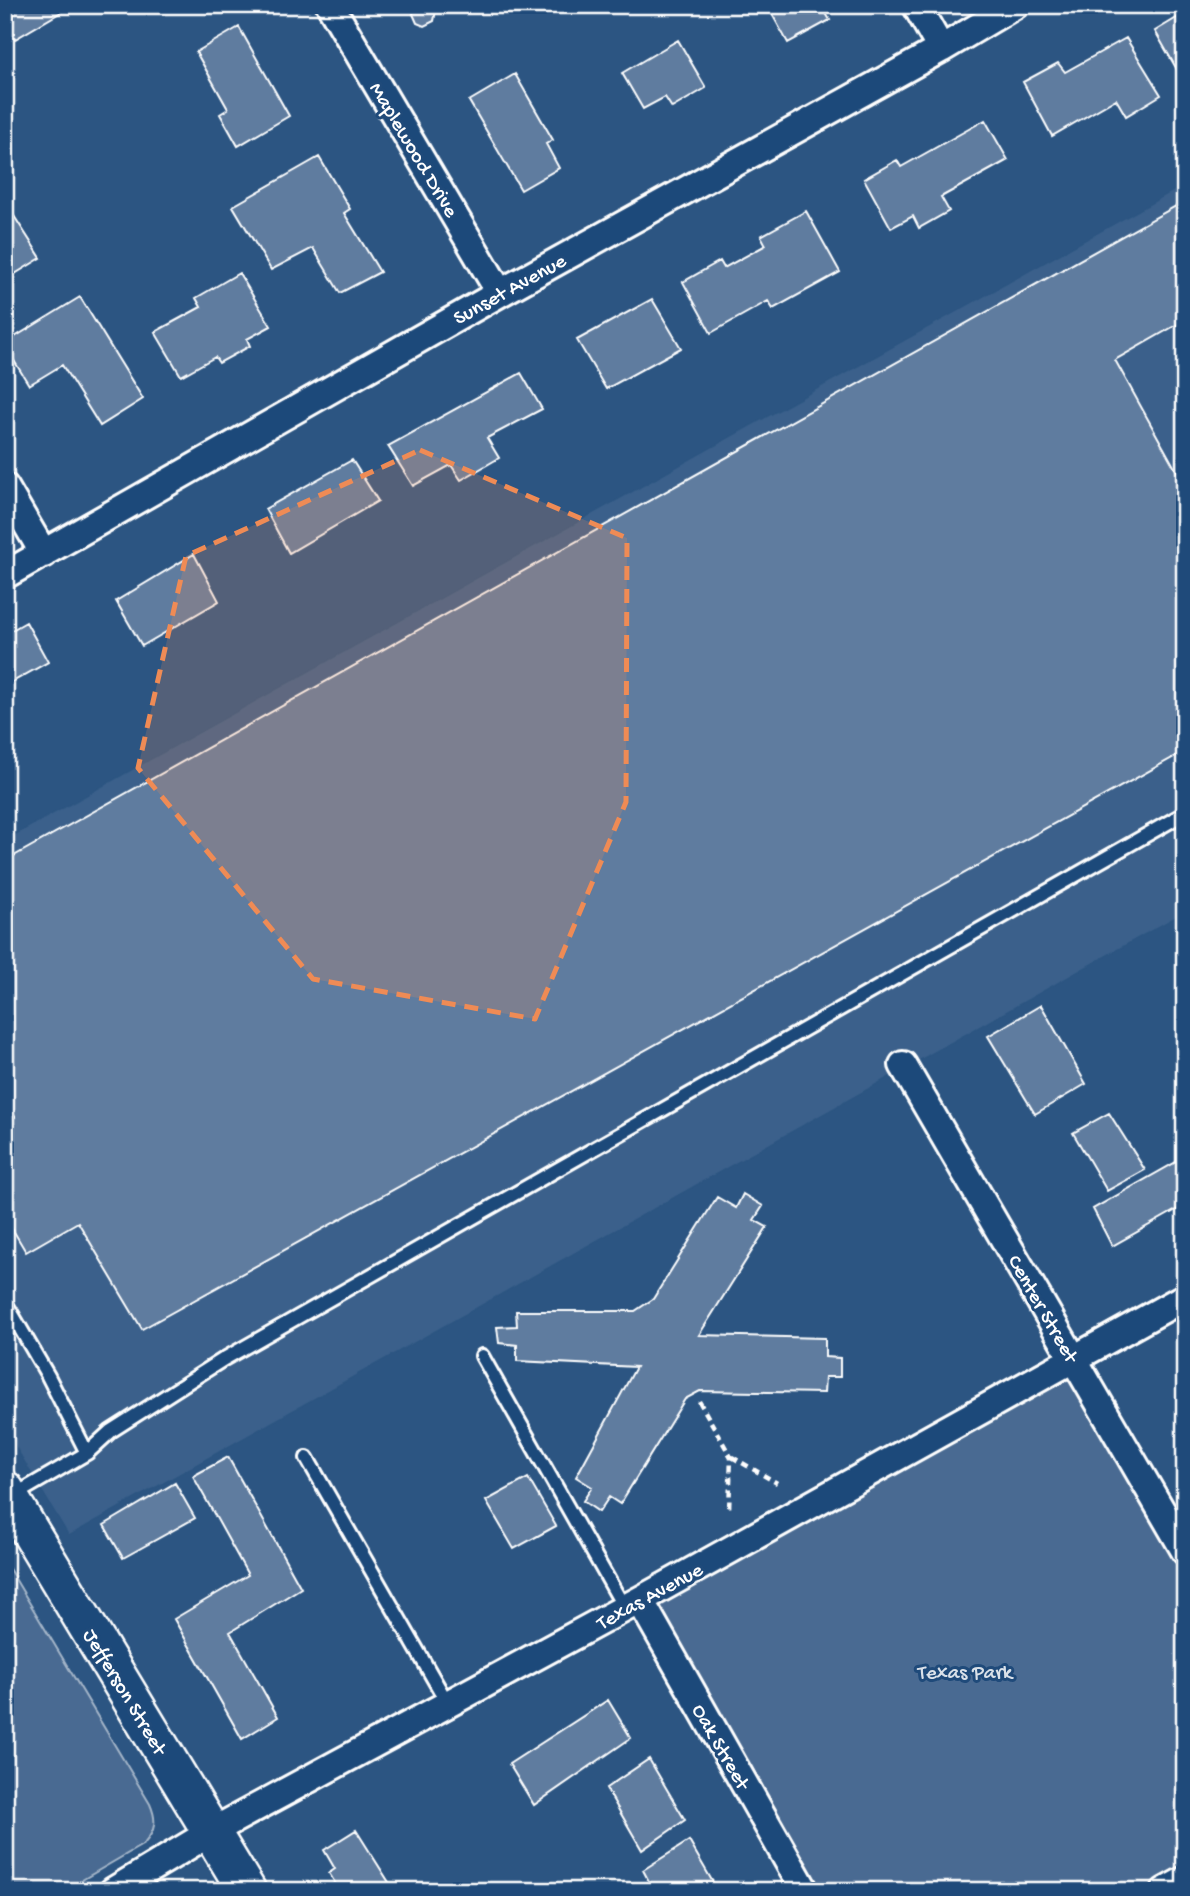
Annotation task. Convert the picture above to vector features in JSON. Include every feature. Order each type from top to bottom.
[{"type":"street","name":"Maplewood Drive","points":[[330,5],[500,293]]},
{"type":"street","points":[[916,5],[941,49]]},
{"type":"street","name":"Sunset Avenue","points":[[5,575],[500,293],[941,49],[1015,5]]},
{"type":"street","points":[[5,487],[44,554]]},
{"type":"street","name":"Center Street","points":[[903,1065],[1185,1551]]},
{"type":"street","name":"Texas Avenue","points":[[113,1891],[211,1832],[632,1605],[1185,1297]]},
{"type":"street","name":"Jefferson Street","points":[[8,1494],[247,1891]]},
{"type":"street","name":"Oak Street","points":[[632,1605],[805,1891]]},
{"type":"street","points":[[1164,1891],[1185,1880]]},
{"type":"lane","points":[[8,1494],[87,1453],[111,1430],[225,1359],[1185,813]]},
{"type":"lane","points":[[5,1302],[48,1376],[87,1453]]},
{"type":"lane","points":[[482,1356],[632,1605]]},
{"type":"lane","points":[[307,1458],[448,1704]]},
{"type":"path","points":[[699,1401],[731,1457],[776,1483]]},
{"type":"path","points":[[729,1510],[731,1457]]},
{"type":"highlighted area","points":[[420,450],[627,538],[626,802],[535,1019],[313,979],[138,768],[186,556]]},
{"type":"shaded area","points":[[1185,185],[1185,911],[69,1535],[5,1428],[5,841]]},
{"type":"green space","name":"Texas Park","points":[[1073,1360],[1185,1551],[1185,1880],[1165,1891],[805,1891],[640,1600]]},
{"type":"green space","points":[[5,1562],[150,1804],[154,1815],[153,1829],[144,1844],[63,1891],[5,1891]]},
{"type":"building","points":[[5,5],[73,5],[5,45]]},
{"type":"building","points":[[415,5],[444,5],[436,10],[434,21],[424,26],[417,23],[413,14]]},
{"type":"building","points":[[767,5],[821,5],[830,20],[788,43]]},
{"type":"building","points":[[1185,13],[1185,79],[1183,80],[1155,31]]},
{"type":"building","points":[[239,27],[289,116],[238,146],[220,114],[228,109],[196,52]]},
{"type":"building","points":[[1126,38],[1161,95],[1126,116],[1116,99],[1052,136],[1023,82],[1058,63],[1065,72]]},
{"type":"building","points":[[678,40],[706,88],[672,108],[665,97],[643,109],[622,73]]},
{"type":"building","points":[[515,74],[553,140],[546,144],[559,168],[521,190],[469,101]]},
{"type":"building","points":[[985,120],[1008,160],[941,197],[949,211],[919,228],[913,216],[891,228],[864,179],[897,160],[901,167]]},
{"type":"building","points":[[319,157],[350,209],[344,213],[380,272],[340,293],[313,248],[271,270],[233,206]]},
{"type":"building","points":[[1185,201],[1185,320],[1115,360],[1185,486],[1185,751],[142,1329],[78,1222],[26,1252],[10,1225],[5,1228],[5,1123],[15,1117],[5,1100],[5,861]]},
{"type":"building","points":[[5,202],[41,258],[5,280]]},
{"type":"building","points":[[806,211],[840,272],[773,309],[768,301],[711,333],[683,282],[720,261],[724,268],[766,245],[761,236]]},
{"type":"building","points":[[239,273],[271,326],[247,339],[250,346],[219,363],[215,357],[181,376],[155,332],[201,307],[196,298]]},
{"type":"building","points":[[80,297],[143,399],[100,426],[62,365],[29,385],[5,346],[5,343]]},
{"type":"building","points":[[652,299],[681,348],[606,389],[577,340]]},
{"type":"building","points":[[521,373],[542,409],[487,438],[499,458],[461,480],[451,465],[413,486],[388,446]]},
{"type":"building","points":[[352,460],[378,501],[289,553],[265,509]]},
{"type":"building","points":[[194,554],[219,601],[142,646],[116,601]]},
{"type":"building","points":[[26,622],[48,662],[5,686],[5,634]]},
{"type":"building","points":[[1041,1005],[1086,1084],[1035,1114],[988,1036]]},
{"type":"building","points":[[1109,1113],[1145,1170],[1107,1191],[1073,1133]]},
{"type":"building","points":[[1185,1157],[1185,1205],[1112,1246],[1093,1209]]},
{"type":"building","points":[[743,1194],[763,1206],[754,1220],[767,1227],[699,1335],[825,1338],[825,1357],[840,1358],[840,1377],[825,1377],[824,1393],[700,1391],[685,1399],[620,1504],[609,1497],[599,1512],[583,1501],[592,1487],[576,1477],[636,1367],[517,1361],[517,1345],[499,1343],[497,1327],[517,1326],[516,1311],[635,1311],[653,1299],[717,1197],[736,1208]]},
{"type":"building","points":[[228,1457],[301,1588],[230,1632],[278,1717],[242,1739],[174,1619],[248,1575],[193,1476]]},
{"type":"building","points":[[528,1478],[556,1526],[514,1549],[486,1501]]},
{"type":"building","points":[[175,1483],[195,1518],[123,1558],[104,1525]]},
{"type":"building","points":[[608,1700],[631,1738],[534,1805],[509,1764]]},
{"type":"building","points":[[649,1759],[685,1820],[642,1850],[606,1788]]},
{"type":"building","points":[[356,1830],[390,1884],[379,1891],[340,1891],[329,1873],[335,1869],[324,1850]]},
{"type":"building","points":[[689,1841],[718,1891],[654,1891],[643,1870]]}]
